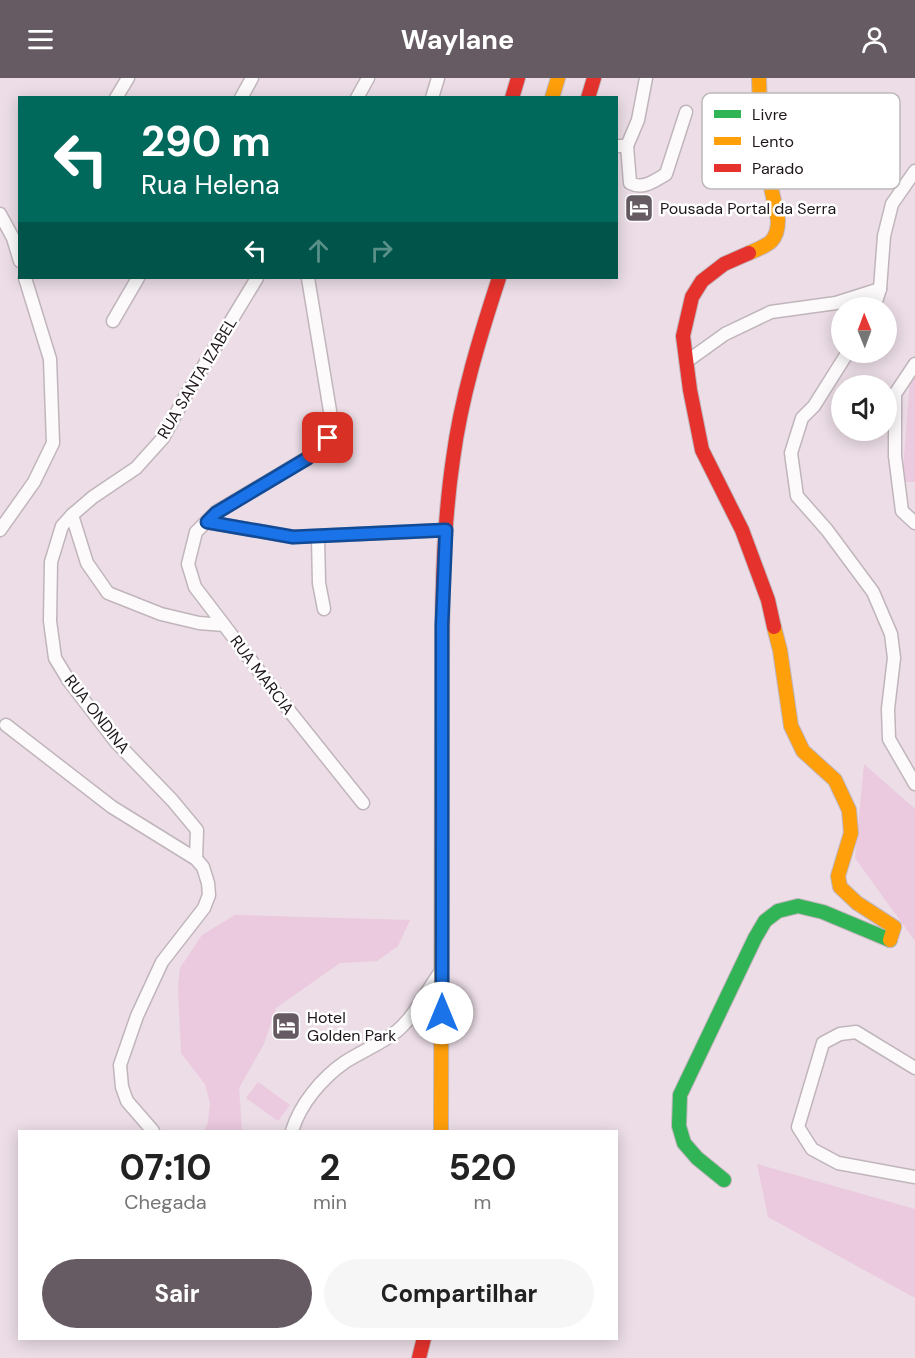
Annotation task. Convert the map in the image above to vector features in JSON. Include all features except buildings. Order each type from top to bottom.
[{"type":"street","points":[[117,96],[128,78]]},
{"type":"street","points":[[242,96],[252,78]]},
{"type":"street","points":[[358,96],[368,78]]},
{"type":"street","points":[[433,96],[438,78]]},
{"type":"street","points":[[513,96],[518,78]]},
{"type":"street","points":[[553,96],[558,78]]},
{"type":"street","points":[[589,96],[594,78]]},
{"type":"street","points":[[646,78],[638,120],[622,146],[630,183],[637,186],[648,184],[666,174],[686,112]]},
{"type":"street","points":[[759,78],[759,93]]},
{"type":"street","points":[[878,297],[884,236],[892,204],[915,171]]},
{"type":"street","points":[[724,1180],[698,1159],[684,1143],[679,1115],[680,1095],[765,921],[778,911],[798,906],[823,912],[891,940],[894,927],[857,903],[840,887],[838,876],[851,833],[849,810],[836,780],[803,751],[791,726],[780,650],[768,600],[742,530],[702,450],[686,362],[683,336],[692,297],[702,281],[724,264],[774,240],[778,231],[778,220],[771,189]]},
{"type":"street","points":[[0,213],[13,238],[18,254]]},
{"type":"street","points":[[0,530],[34,482],[53,444],[50,359],[25,279]]},
{"type":"street","points":[[113,321],[137,279]]},
{"type":"street","name":"RUA SANTA IZABEL","points":[[72,515],[93,496],[136,468],[164,438],[186,395],[256,279]]},
{"type":"street","points":[[224,625],[195,587],[188,564],[196,532],[216,513],[308,458],[328,438],[331,417],[308,279]]},
{"type":"street","points":[[441,1130],[442,625],[446,530],[453,458],[464,402],[486,317],[499,279]]},
{"type":"street","points":[[686,362],[725,334],[771,312],[836,303],[880,290]]},
{"type":"street","points":[[841,363],[814,406],[802,418],[790,453],[797,496],[827,530],[873,592],[891,634],[894,658],[888,709],[889,739],[915,784]]},
{"type":"street","points":[[915,364],[895,394],[895,456],[902,511],[915,523]]},
{"type":"street","name":"RUA MARCIA","points":[[72,515],[87,563],[108,593],[161,614],[199,623],[224,625],[363,803]]},
{"type":"street","name":"RUA ONDINA","points":[[72,515],[62,526],[51,562],[50,621],[56,658],[69,681],[116,741],[197,830],[196,859],[203,867],[208,883],[209,895],[204,908],[162,962],[137,1016],[120,1065],[122,1087],[127,1101],[152,1130]]},
{"type":"street","points":[[207,522],[293,537],[446,530]]},
{"type":"street","points":[[318,537],[319,584],[324,609]]},
{"type":"street","points":[[6,725],[112,807],[196,859]]},
{"type":"street","points":[[292,1130],[302,1109],[319,1085],[344,1063],[399,1029],[410,1017],[442,969]]},
{"type":"street","points":[[915,1068],[856,1032],[840,1034],[823,1043],[798,1127],[812,1149],[838,1163],[915,1176]]},
{"type":"street","points":[[419,1358],[424,1340]]},
{"type":"shaded area","points":[[915,377],[915,482],[902,482],[910,380]]},
{"type":"shaded area","points":[[864,764],[915,809],[915,941],[855,858]]},
{"type":"shaded area","points":[[235,915],[410,920],[398,946],[377,961],[340,963],[276,1008],[264,1044],[239,1088],[242,1130],[204,1130],[208,1122],[210,1103],[205,1084],[181,1053],[178,986],[180,968],[202,935]]},
{"type":"shaded area","points":[[258,1082],[290,1105],[278,1121],[246,1098]]},
{"type":"shaded area","points":[[757,1164],[915,1209],[915,1298],[768,1217]]},
{"type":"traffic: fast","points":[[724,1180],[697,1158],[684,1143],[679,1126],[680,1095],[765,921],[778,911],[798,906],[823,912],[890,940]]},
{"type":"traffic: slow","points":[[553,96],[558,78]]},
{"type":"traffic: slow","points":[[759,78],[759,93]]},
{"type":"traffic: slow","points":[[749,253],[771,242],[776,233],[778,220],[771,189]]},
{"type":"traffic: slow","points":[[774,627],[780,650],[791,726],[803,751],[835,780],[849,810],[851,833],[838,876],[840,887],[857,903],[894,927],[890,940]]},
{"type":"traffic: slow","points":[[441,1130],[442,709]]},
{"type":"traffic: jam","points":[[513,96],[518,78]]},
{"type":"traffic: jam","points":[[589,96],[594,78]]},
{"type":"traffic: jam","points":[[749,253],[724,264],[702,281],[692,297],[683,336],[690,390],[702,450],[742,530],[768,600],[774,627]]},
{"type":"traffic: jam","points":[[442,709],[444,552],[456,436],[478,345],[499,279]]},
{"type":"traffic: jam","points":[[419,1358],[424,1340]]},
{"type":"place","name":"Pousada Portal da Serra","points":[[639,208]]},
{"type":"place","name":"Hotel Golden Park","points":[[286,1026]]},
{"type":"route","points":[[328,438],[308,458],[216,513],[207,522],[293,537],[334,537],[446,530],[442,625],[442,1013]]}]
